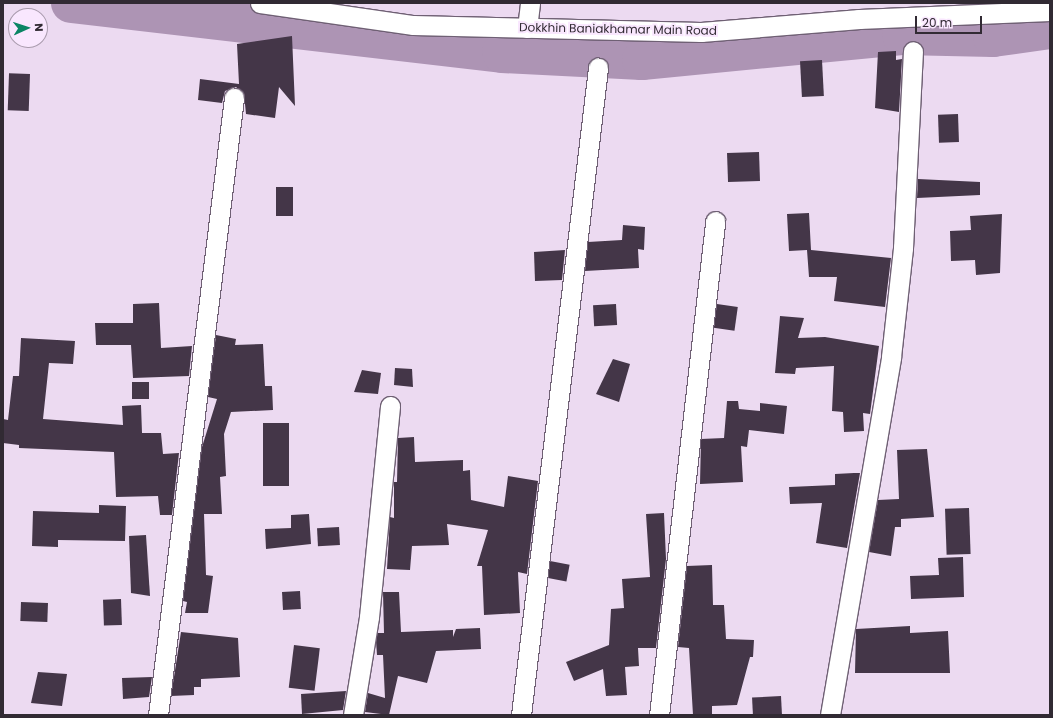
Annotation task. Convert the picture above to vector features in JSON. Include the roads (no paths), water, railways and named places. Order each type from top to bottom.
[{"type":"street","name":"Dokkhin Baniakhamar Main Road","points":[[260,3],[414,25],[701,32],[859,19],[1050,11]]},
{"type":"street","points":[[527,28],[530,3]]},
{"type":"street","points":[[830,715],[891,357],[903,248],[913,51]]},
{"type":"street","points":[[521,715],[598,68]]},
{"type":"street","points":[[158,715],[234,98]]},
{"type":"street","points":[[659,715],[715,221]]},
{"type":"street","points":[[353,715],[369,617],[390,406]]},
{"type":"waterway","points":[[71,3],[502,53],[642,60],[902,35],[993,37],[1050,29]]}]
